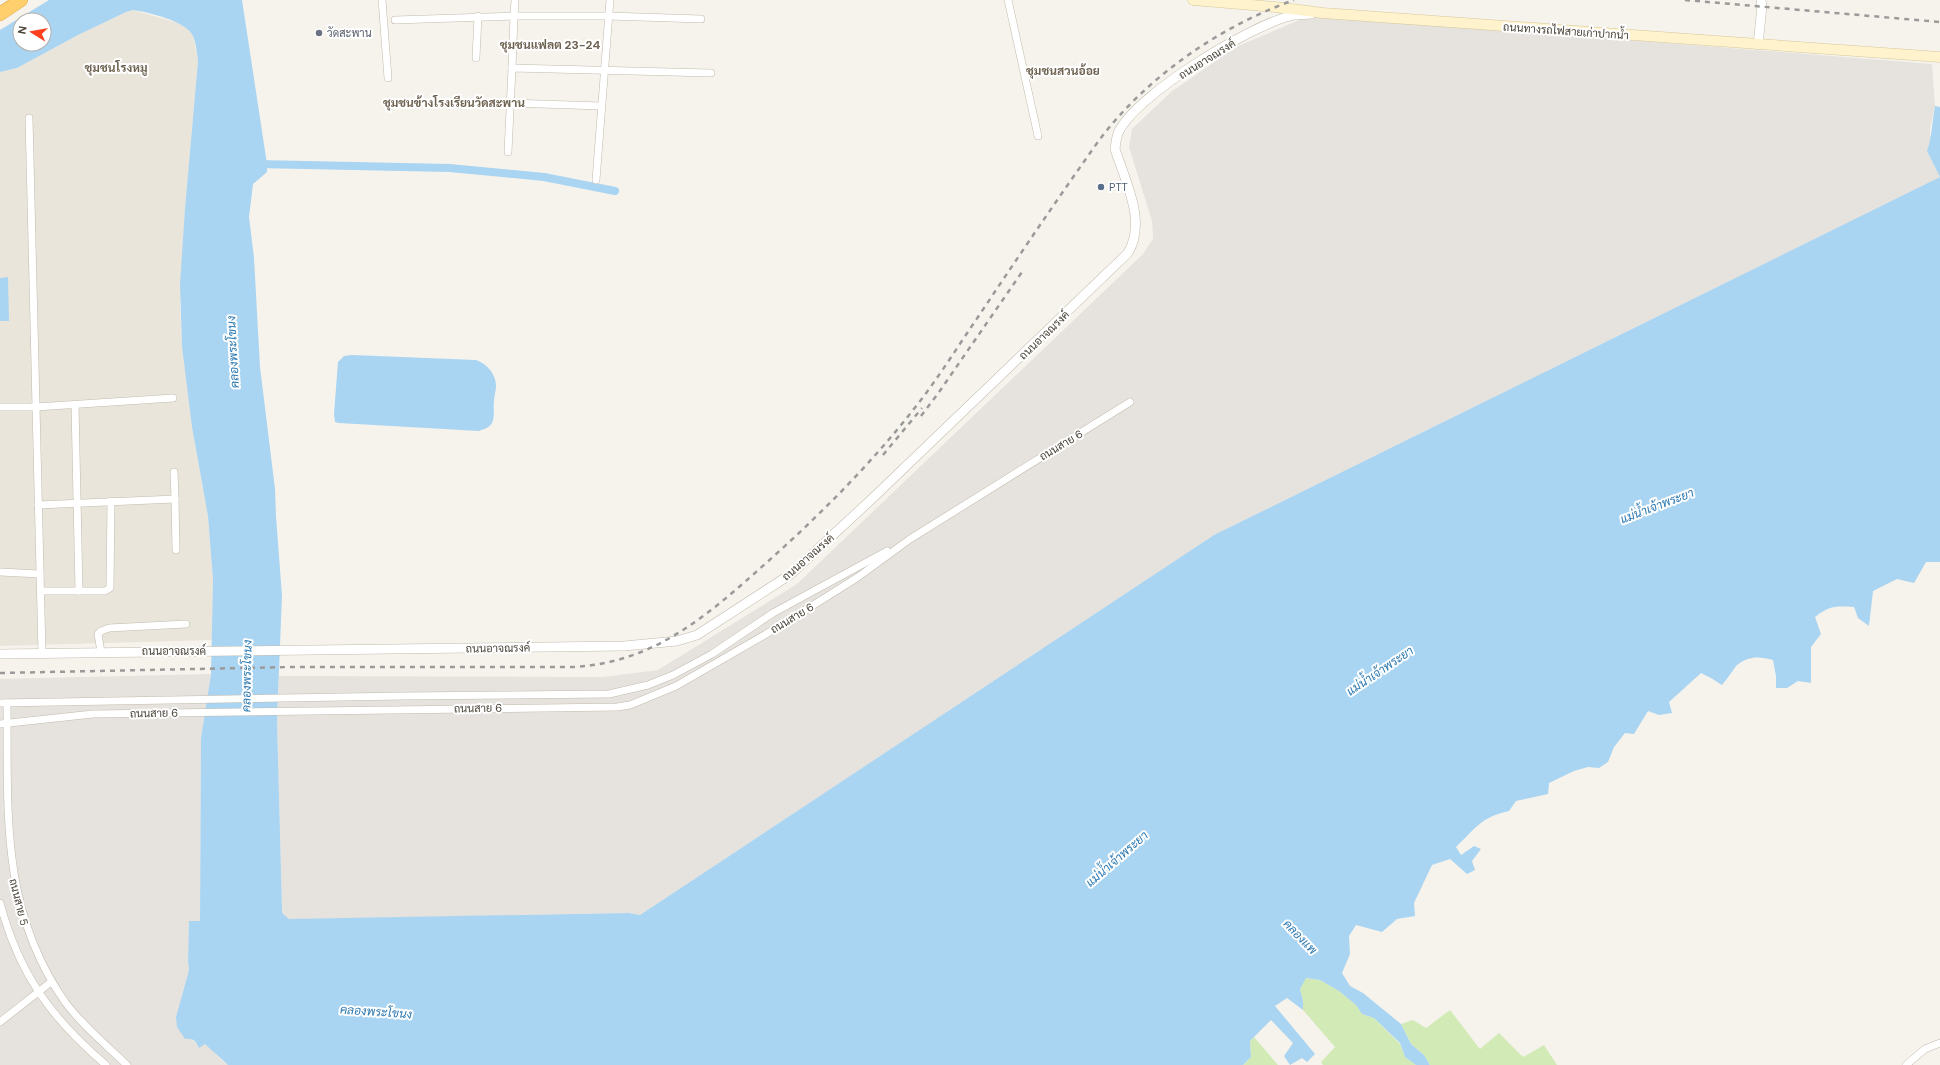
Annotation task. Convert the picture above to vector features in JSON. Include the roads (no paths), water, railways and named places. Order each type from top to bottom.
[{"type":"highway","points":[[0,14],[21,0]]},
{"type":"main road","name":"ถนนทางรถไฟสายเก่าปากน้ำ","points":[[1193,0],[1323,13],[1938,57]]},
{"type":"street","points":[[382,0],[388,78]]},
{"type":"street","points":[[508,152],[515,0]]},
{"type":"street","points":[[596,180],[610,0]]},
{"type":"street","points":[[1008,0],[1038,136]]},
{"type":"street","points":[[1758,45],[1762,6],[1761,0]]},
{"type":"street","name":"ถนนอาจณรงค์","points":[[0,654],[624,646],[677,641],[697,635],[791,574],[876,496],[1128,252],[1134,244],[1136,234],[1136,216],[1115,149],[1116,139],[1125,123],[1141,105],[1176,78],[1221,48],[1276,21],[1291,16],[1323,13]]},
{"type":"street","points":[[476,58],[478,16]]},
{"type":"street","points":[[395,20],[478,16],[608,16],[701,19]]},
{"type":"street","points":[[512,68],[711,73]]},
{"type":"street","points":[[510,103],[601,106]]},
{"type":"street","points":[[29,118],[42,653]]},
{"type":"street","points":[[0,407],[36,407],[173,398]]},
{"type":"street","name":"ถนนสาย 6","points":[[3,703],[609,694],[648,685],[672,675],[712,654],[773,613],[910,539],[1130,402]]},
{"type":"street","points":[[74,404],[78,590]]},
{"type":"street","points":[[174,472],[176,550]]},
{"type":"street","points":[[38,506],[111,501],[175,499]]},
{"type":"street","points":[[40,592],[78,590],[105,591],[110,588],[111,501]]},
{"type":"street","name":"ถนนสาย 6","points":[[3,724],[93,714],[617,707],[630,705],[676,686],[780,626],[858,577],[910,539]]},
{"type":"street","points":[[0,572],[40,574]]},
{"type":"street","points":[[101,652],[98,634],[100,631],[109,628],[186,624]]},
{"type":"street","name":"ถนนสาย 5","points":[[3,703],[11,871],[20,916],[36,955],[51,982],[66,1003],[87,1027],[127,1065]]},
{"type":"street","name":"ถนนสาย 5","points":[[0,903],[6,927],[15,949],[25,971],[38,992],[54,1015],[70,1034],[106,1065]]},
{"type":"street","points":[[0,1022],[51,982]]},
{"type":"street","points":[[1906,1065],[1926,1049],[1940,1042]]},
{"type":"water","points":[[49,0],[242,0],[267,164],[267,172],[253,184],[249,217],[254,258],[260,367],[275,489],[282,596],[277,719],[282,910],[283,914],[289,919],[629,913],[640,915],[1214,535],[1940,177],[1940,562],[1926,562],[1914,583],[1897,579],[1873,591],[1869,626],[1858,618],[1854,607],[1842,606],[1829,608],[1815,617],[1821,634],[1811,647],[1811,683],[1798,681],[1787,688],[1776,688],[1776,676],[1773,660],[1763,658],[1750,658],[1741,662],[1722,685],[1701,673],[1669,702],[1672,713],[1659,715],[1648,711],[1634,734],[1625,733],[1614,747],[1608,762],[1599,768],[1588,767],[1574,771],[1549,783],[1548,794],[1516,801],[1509,811],[1492,816],[1474,829],[1456,847],[1461,855],[1474,846],[1481,849],[1472,861],[1475,870],[1467,874],[1450,859],[1432,865],[1414,903],[1415,916],[1397,919],[1382,932],[1356,925],[1349,936],[1350,954],[1342,973],[1350,986],[1363,993],[1401,1024],[1411,1044],[1424,1055],[1430,1065],[1416,1065],[1405,1057],[1400,1043],[1374,1018],[1362,1014],[1356,1005],[1339,991],[1320,980],[1306,978],[1300,989],[1303,1001],[1303,1010],[1287,998],[1275,1006],[1315,1054],[1307,1062],[1302,1058],[1290,1065],[1284,1056],[1293,1043],[1271,1020],[1250,1041],[1251,1057],[1243,1065],[228,1065],[205,1044],[199,1048],[194,1040],[185,1039],[177,1027],[176,1017],[189,970],[189,921],[200,921],[201,738],[211,674],[213,580],[208,516],[192,427],[182,347],[180,285],[198,61],[196,45],[193,36],[183,26],[166,18],[133,10],[78,35],[52,49],[52,12],[29,12]]},
{"type":"water","points":[[12,23],[12,52],[47,52],[17,68],[0,72],[0,30]]},
{"type":"water","points":[[1935,106],[1940,107],[1940,177],[1927,151]]},
{"type":"water","points":[[8,277],[9,321],[0,321],[0,278]]},
{"type":"water","points":[[352,355],[476,360],[490,370],[496,382],[493,421],[491,425],[479,431],[335,422],[334,414],[338,362],[344,356]]},
{"type":"waterway","points":[[257,164],[450,168],[544,177],[615,191]]},
{"type":"railway","points":[[0,673],[291,667],[573,667],[602,664],[629,656],[654,646],[701,618],[744,583],[845,488],[864,468],[933,384],[1100,139],[1140,94],[1163,74],[1212,39],[1266,11],[1294,0]]},
{"type":"railway","points":[[1685,0],[1940,22]]},
{"type":"railway","points":[[921,416],[1022,272]]},
{"type":"railway","points":[[883,455],[922,408]]},
{"type":"place","name":"วัดสะพาน","points":[[319,33]]},
{"type":"place","name":"PTT","points":[[1101,187]]},
{"type":"district","name":"ชุมชนแฟลต 23-24","points":[[550,45]]},
{"type":"district","name":"ชุมชนโรงหมู","points":[[116,68]]},
{"type":"district","name":"ชุมชนสวนอ้อย","points":[[1063,71]]},
{"type":"district","name":"ชุมชนข้างโรงเรียนวัดสะพาน","points":[[454,103]]},
{"type":"water label","name":"คลองพระโขนง","points":[[233,352]]},
{"type":"water label","name":"แม่น้ำเจ้าพระยา","points":[[1657,506]]},
{"type":"water label","name":"แม่น้ำเจ้าพระยา","points":[[1380,671]]},
{"type":"water label","name":"คลองพระโขนง","points":[[247,676]]},
{"type":"water label","name":"แม่น้ำเจ้าพระยา","points":[[1117,859]]},
{"type":"water label","name":"คลองแพ","points":[[1300,937]]},
{"type":"water label","name":"คลองพระโขนง","points":[[376,1012]]}]
